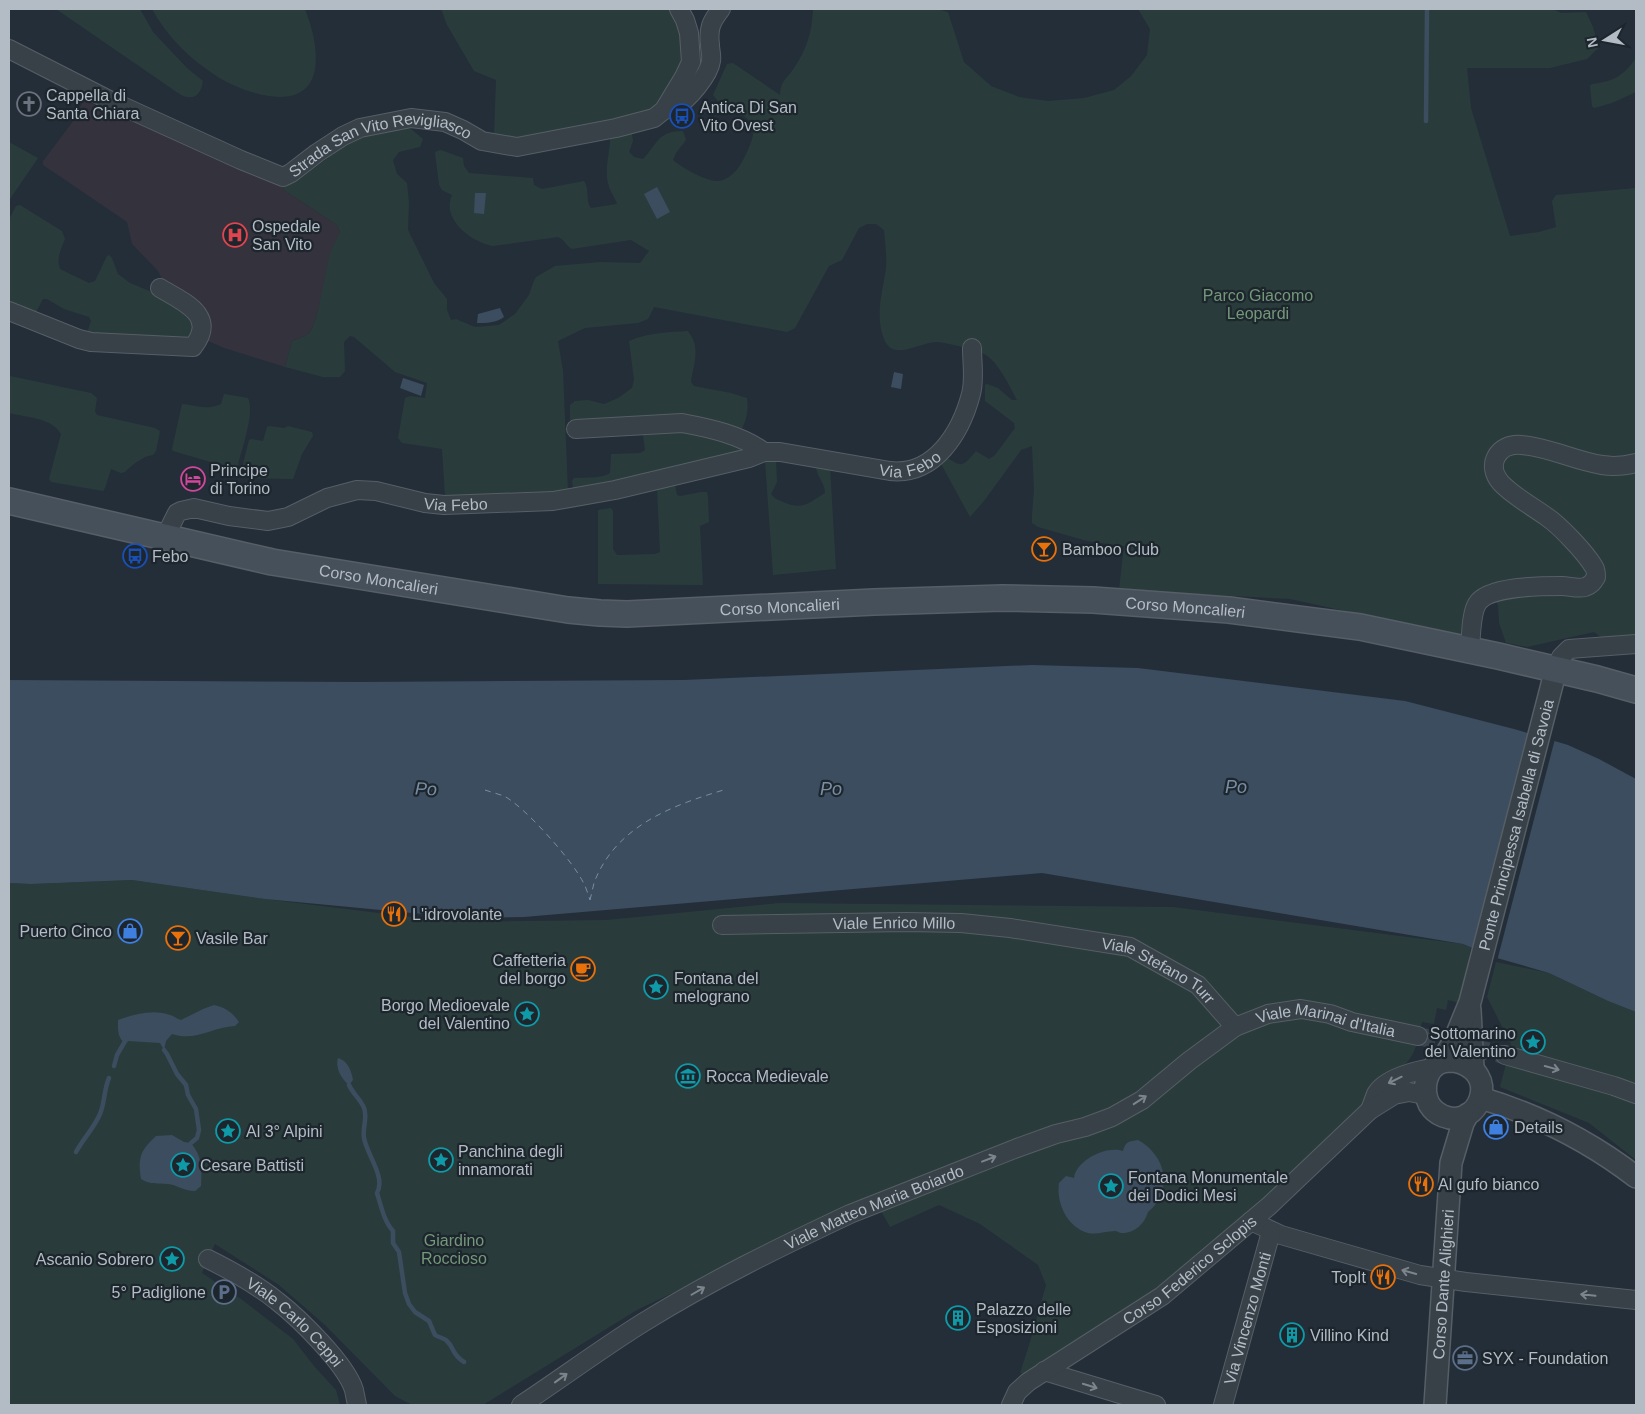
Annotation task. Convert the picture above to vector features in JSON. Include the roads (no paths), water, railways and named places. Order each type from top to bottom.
[{"type":"main road","name":"Corso Moncalieri","points":[[9,501],[272,562],[538,605],[600,613],[627,614],[992,598],[1093,600],[1229,610],[1360,626],[1556,669],[1636,690]]},
{"type":"street","points":[[664,110],[684,77],[690,62],[689,33],[680,9]]},
{"type":"street","points":[[664,110],[675,107],[684,101],[696,88],[704,75],[711,62],[710,24],[721,9]]},
{"type":"street","name":"Strada San Vito Revigliasco","points":[[9,49],[109,100],[240,160],[283,177],[343,136],[360,128],[411,118],[445,122],[482,141],[517,147],[643,121],[654,118],[664,110]]},
{"type":"street","points":[[9,311],[79,340],[193,347],[200,338],[201,331],[201,324],[196,310],[160,288]]},
{"type":"street","name":"Via Febo","points":[[165,537],[177,513],[194,508],[228,516],[268,521],[288,517],[327,498],[357,490],[444,505],[553,501],[624,488],[749,458],[764,452],[803,455],[901,473],[921,468],[939,453],[960,426],[973,382],[972,348]]},
{"type":"street","name":"Via Febo","points":[[576,429],[682,423],[741,439],[764,452]]},
{"type":"street","points":[[1470,650],[1474,614],[1477,604],[1483,597],[1492,593],[1522,587],[1564,586],[1583,588],[1591,584],[1596,577],[1595,568],[1583,552],[1549,518],[1504,486],[1498,479],[1494,466],[1497,454],[1503,448],[1520,445],[1600,465],[1619,467],[1636,463]]},
{"type":"street","points":[[1556,669],[1561,657],[1569,649],[1636,644]]},
{"type":"street","name":"Ponte Principessa Isabella di Savoia","points":[[1470,1002],[1556,669]]},
{"type":"street","name":"Viale Enrico Millo","points":[[722,925],[951,922],[1010,928],[1067,937]]},
{"type":"street","name":"Viale Stefano Turr","points":[[1067,937],[1130,947],[1198,985],[1235,1027]]},
{"type":"street","points":[[1470,1002],[1470,1044],[1473,1068],[1479,1077],[1482,1087],[1481,1098],[1474,1110],[1454,1119],[1440,1115],[1430,1107],[1425,1095],[1425,1085],[1428,1076],[1438,1065],[1454,1040],[1470,1002]]},
{"type":"street","name":"Viale Marinai d'Italia","points":[[1235,1027],[1268,1014],[1301,1009],[1330,1014],[1352,1022],[1418,1036]]},
{"type":"street","name":"Viale Matteo Maria Boiardo","points":[[521,1405],[644,1322],[723,1276],[823,1226],[858,1210],[1017,1148],[1112,1117],[1142,1100],[1189,1061],[1235,1027]]},
{"type":"street","points":[[1505,1055],[1636,1094]]},
{"type":"street","points":[[1438,1065],[1454,1061],[1464,1063],[1473,1068]]},
{"type":"street","name":"Corso Federico Sclopis","points":[[1370,1110],[1377,1093],[1385,1085],[1395,1079],[1438,1065]]},
{"type":"street","name":"Corso Federico Sclopis","points":[[1014,1399],[1044,1371],[1162,1296],[1251,1222],[1370,1110],[1394,1095],[1409,1092],[1425,1095]]},
{"type":"street","points":[[1481,1098],[1509,1106],[1552,1124],[1583,1140],[1636,1177]]},
{"type":"street","name":"Corso Dante Alighieri","points":[[1436,1405],[1451,1163],[1463,1123],[1468,1114]]},
{"type":"street","name":"Corso Dante Alighieri","points":[[1440,1115],[1451,1163]]},
{"type":"street","points":[[1251,1222],[1271,1232],[1420,1275],[1636,1300]]},
{"type":"street","name":"Via Vincenzo Monti","points":[[1223,1405],[1271,1232]]},
{"type":"street","name":"Viale Carlo Ceppi","points":[[208,1259],[248,1281],[277,1301],[320,1341],[346,1375],[354,1389],[357,1405]]},
{"type":"street","points":[[1044,1371],[1156,1405]]},
{"type":"water","points":[[657,187],[670,212],[657,219],[644,194]]},
{"type":"water","points":[[475,193],[486,193],[484,214],[474,213]]},
{"type":"water","points":[[500,308],[504,317],[501,319],[494,322],[477,323],[478,314]]},
{"type":"water","points":[[894,372],[903,374],[901,389],[891,387]]},
{"type":"water","points":[[403,378],[424,385],[421,396],[400,388]]},
{"type":"water","name":"Po","points":[[1032,665],[1138,668],[1405,701],[1568,745],[1636,779],[1636,1012],[1549,973],[1497,958],[1463,944],[1042,873],[524,917],[465,918],[265,899],[132,880],[31,884],[9,883],[9,680],[361,682],[684,680]]},
{"type":"water","points":[[214,1005],[228,1011],[239,1022],[235,1026],[196,1035],[181,1036],[172,1034],[166,1041],[164,1050],[160,1043],[128,1041],[126,1044],[123,1042],[118,1030],[118,1020],[137,1014],[157,1012],[171,1015],[181,1020]]},
{"type":"water","points":[[338,1058],[344,1061],[350,1069],[353,1080],[349,1085],[339,1073]]},
{"type":"water","points":[[172,1135],[184,1142],[191,1143],[195,1148],[201,1168],[201,1186],[195,1191],[172,1185],[151,1183],[141,1179],[140,1160],[143,1150],[156,1136]]},
{"type":"water","name":"Fontana Monumentale dei Dodici Mesi","points":[[1138,1140],[1155,1155],[1163,1174],[1164,1184],[1156,1203],[1142,1223],[1127,1233],[1115,1231],[1088,1233],[1081,1230],[1064,1213],[1059,1198],[1059,1183],[1066,1176],[1074,1178],[1080,1165],[1093,1156],[1109,1150],[1123,1151],[1128,1142]]},
{"type":"waterway","points":[[1426,121],[1427,9]]},
{"type":"waterway","points":[[114,1066],[117,1055],[124,1043]]},
{"type":"waterway","points":[[164,1050],[177,1074],[186,1085],[188,1095],[196,1109],[199,1130],[197,1138],[191,1143]]},
{"type":"waterway","points":[[76,1152],[100,1114],[109,1078]]},
{"type":"waterway","points":[[349,1085],[363,1105],[365,1112],[364,1138],[378,1173],[379,1187],[377,1193],[385,1218],[393,1231],[393,1243],[399,1252],[405,1293],[409,1304],[415,1312],[429,1321],[435,1335],[446,1340],[455,1354],[464,1362]]},
{"type":"tunnel","points":[[1418,1036],[1505,1055]]},
{"type":"place","name":"Cappella di Santa Chiara","points":[[29,104]]},
{"type":"place","name":"Antica Di San Vito Ovest","points":[[682,116]]},
{"type":"place","name":"Ospedale San Vito","points":[[235,235]]},
{"type":"place","name":"Principe di Torino","points":[[193,479]]},
{"type":"place","name":"Bamboo Club","points":[[1044,549]]},
{"type":"place","name":"Febo","points":[[135,556]]},
{"type":"place","name":"L'idrovolante","points":[[394,914]]},
{"type":"place","name":"Puerto Cinco","points":[[130,931]]},
{"type":"place","name":"Vasile Bar","points":[[178,938]]},
{"type":"place","name":"Caffetteria del borgo","points":[[583,969]]},
{"type":"place","name":"Fontana del melograno","points":[[656,987]]},
{"type":"place","name":"Borgo Medioevale del Valentino","points":[[527,1014]]},
{"type":"place","name":"Sottomarino del Valentino","points":[[1533,1042]]},
{"type":"place","name":"Rocca Medievale","points":[[688,1076]]},
{"type":"place","name":"Details","points":[[1496,1127]]},
{"type":"place","name":"Al 3° Alpini","points":[[228,1131]]},
{"type":"place","name":"Panchina degli innamorati","points":[[441,1160]]},
{"type":"place","name":"Cesare Battisti","points":[[183,1165]]},
{"type":"place","name":"Al gufo bianco","points":[[1421,1184]]},
{"type":"place","name":"Fontana Monumentale dei Dodici Mesi","points":[[1111,1186]]},
{"type":"place","name":"Ascanio Sobrero","points":[[172,1259]]},
{"type":"place","name":"TopIt","points":[[1383,1277]]},
{"type":"place","name":"5° Padiglione","points":[[224,1292]]},
{"type":"place","name":"Palazzo delle Esposizioni","points":[[958,1318]]},
{"type":"place","name":"Villino Kind","points":[[1292,1335]]},
{"type":"place","name":"SYX - Foundation","points":[[1465,1358]]},
{"type":"park label","name":"Parco Giacomo Leopardi","points":[[1258,304]]},
{"type":"park label","name":"Giardino Roccioso","points":[[454,1249]]}]
